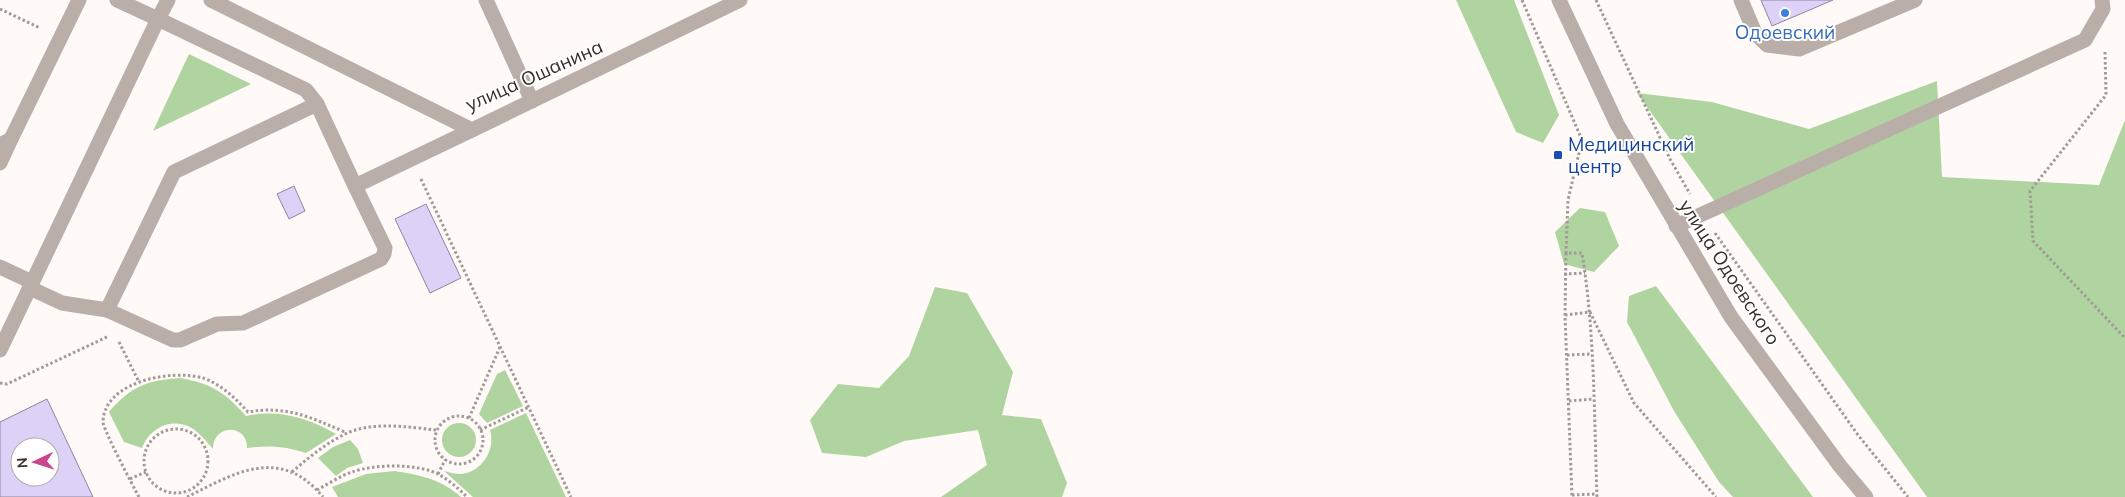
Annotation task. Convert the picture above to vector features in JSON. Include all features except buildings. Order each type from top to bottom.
[{"type":"street","points":[[0,164],[6,142],[79,0]]},
{"type":"street","points":[[0,267],[62,303],[107,310],[173,340],[180,340],[217,324],[242,323],[381,259],[384,254],[385,248],[317,104],[306,90],[117,0]]},
{"type":"street","points":[[0,350],[168,0]]},
{"type":"street","name":"улица Ошанина","points":[[211,0],[472,130],[740,0]]},
{"type":"street","points":[[486,0],[532,101]]},
{"type":"street","name":"улица Одоевского","points":[[1560,0],[1617,124],[1731,317],[1866,497]]},
{"type":"street","points":[[1742,0],[1755,33],[1767,45],[1799,49],[1915,0]]},
{"type":"street","points":[[1676,226],[2085,40],[2103,9],[2102,0]]},
{"type":"street","points":[[107,310],[174,172],[317,104]]},
{"type":"street","points":[[355,186],[472,130]]},
{"type":"path","points":[[1522,0],[1582,140],[1568,200],[1564,274],[1572,496],[1597,495],[1590,312],[1582,253],[1566,253]]},
{"type":"path","points":[[1596,0],[1670,159],[1701,213],[1858,435],[1908,497]]},
{"type":"path","points":[[0,9],[60,38]]},
{"type":"path","points":[[2104,47],[2106,95],[2030,191],[2032,241],[2125,338]]},
{"type":"path","points":[[412,158],[571,497]]},
{"type":"path","points":[[1564,274],[1585,273]]},
{"type":"path","points":[[1565,315],[1590,312]]},
{"type":"path","points":[[1590,312],[1634,403],[1716,497]]},
{"type":"path","points":[[0,383],[7,384],[115,333]]},
{"type":"path","points":[[119,341],[139,382]]},
{"type":"path","points":[[469,418],[501,346]]},
{"type":"path","points":[[1567,355],[1592,354]]},
{"type":"path","points":[[139,497],[102,424],[105,409],[118,394],[139,382],[161,375],[204,378],[224,389],[248,412],[266,409],[289,411],[313,418],[347,433]]},
{"type":"path","points":[[1568,401],[1593,399]]},
{"type":"path","points":[[480,430],[529,407]]},
{"type":"path","points":[[457,416],[469,418],[479,426],[483,438],[481,451],[473,460],[461,465],[448,463],[438,454],[434,442],[436,430],[445,420],[457,416]]},
{"type":"path","points":[[292,472],[320,449],[347,433],[371,428],[403,426],[436,430]]},
{"type":"path","points":[[177,429],[189,432],[199,439],[206,450],[208,462],[204,474],[197,484],[187,491],[174,493],[162,490],[152,482],[146,472],[144,459],[147,447],[154,437],[164,431],[177,429]]},
{"type":"path","points":[[438,474],[445,460]]},
{"type":"path","points":[[317,490],[351,472],[370,468],[408,467],[438,474],[468,497]]},
{"type":"path","points":[[187,491],[188,496],[230,475],[254,468],[274,468],[292,472],[304,478],[323,497]]},
{"type":"path","points":[[130,479],[146,472]]},
{"type":"green space","points":[[1456,0],[1514,0],[1559,115],[1543,143],[1516,132]]},
{"type":"green space","points":[[189,54],[251,84],[153,131]]},
{"type":"green space","points":[[1937,81],[1942,177],[2099,185],[2125,120],[2125,497],[1927,497],[1637,93],[1712,102],[1809,129]]},
{"type":"green space","points":[[1580,208],[1605,212],[1619,246],[1594,272],[1564,264],[1555,232]]},
{"type":"green space","points":[[1656,286],[1813,497],[1733,497],[1719,482],[1674,411],[1627,322],[1629,296]]},
{"type":"green space","points":[[935,287],[967,293],[1013,372],[1002,415],[1041,419],[1067,483],[1062,497],[941,497],[987,465],[978,430],[904,441],[866,457],[822,453],[810,420],[838,384],[879,388],[909,356]]},
{"type":"green space","points":[[505,370],[523,406],[487,423],[479,414],[497,374]]},
{"type":"green space","points":[[181,378],[201,383],[225,395],[246,416],[281,414],[292,416],[315,423],[336,434],[306,453],[277,447],[247,448],[246,440],[242,434],[230,430],[218,434],[213,449],[193,429],[175,423],[155,430],[145,441],[142,448],[124,442],[109,412],[117,403],[141,386],[159,380]]},
{"type":"green space","points":[[526,413],[566,497],[473,497],[444,471],[460,474],[468,473],[481,465],[486,459],[491,445],[490,430]]},
{"type":"green space","points":[[459,423],[466,424],[471,428],[475,433],[475,447],[471,452],[466,456],[459,457],[452,456],[447,452],[443,447],[442,440],[443,433],[447,428],[452,424]]},
{"type":"green space","points":[[350,440],[358,449],[363,463],[347,468],[336,476],[318,458],[333,447]]},
{"type":"green space","points":[[394,471],[413,474],[438,482],[461,497],[338,497],[332,487],[366,474]]},
{"type":"place","name":"Одоевский","points":[[1785,13]]},
{"type":"place","name":"Медицинский центр","points":[[1558,155]]}]
